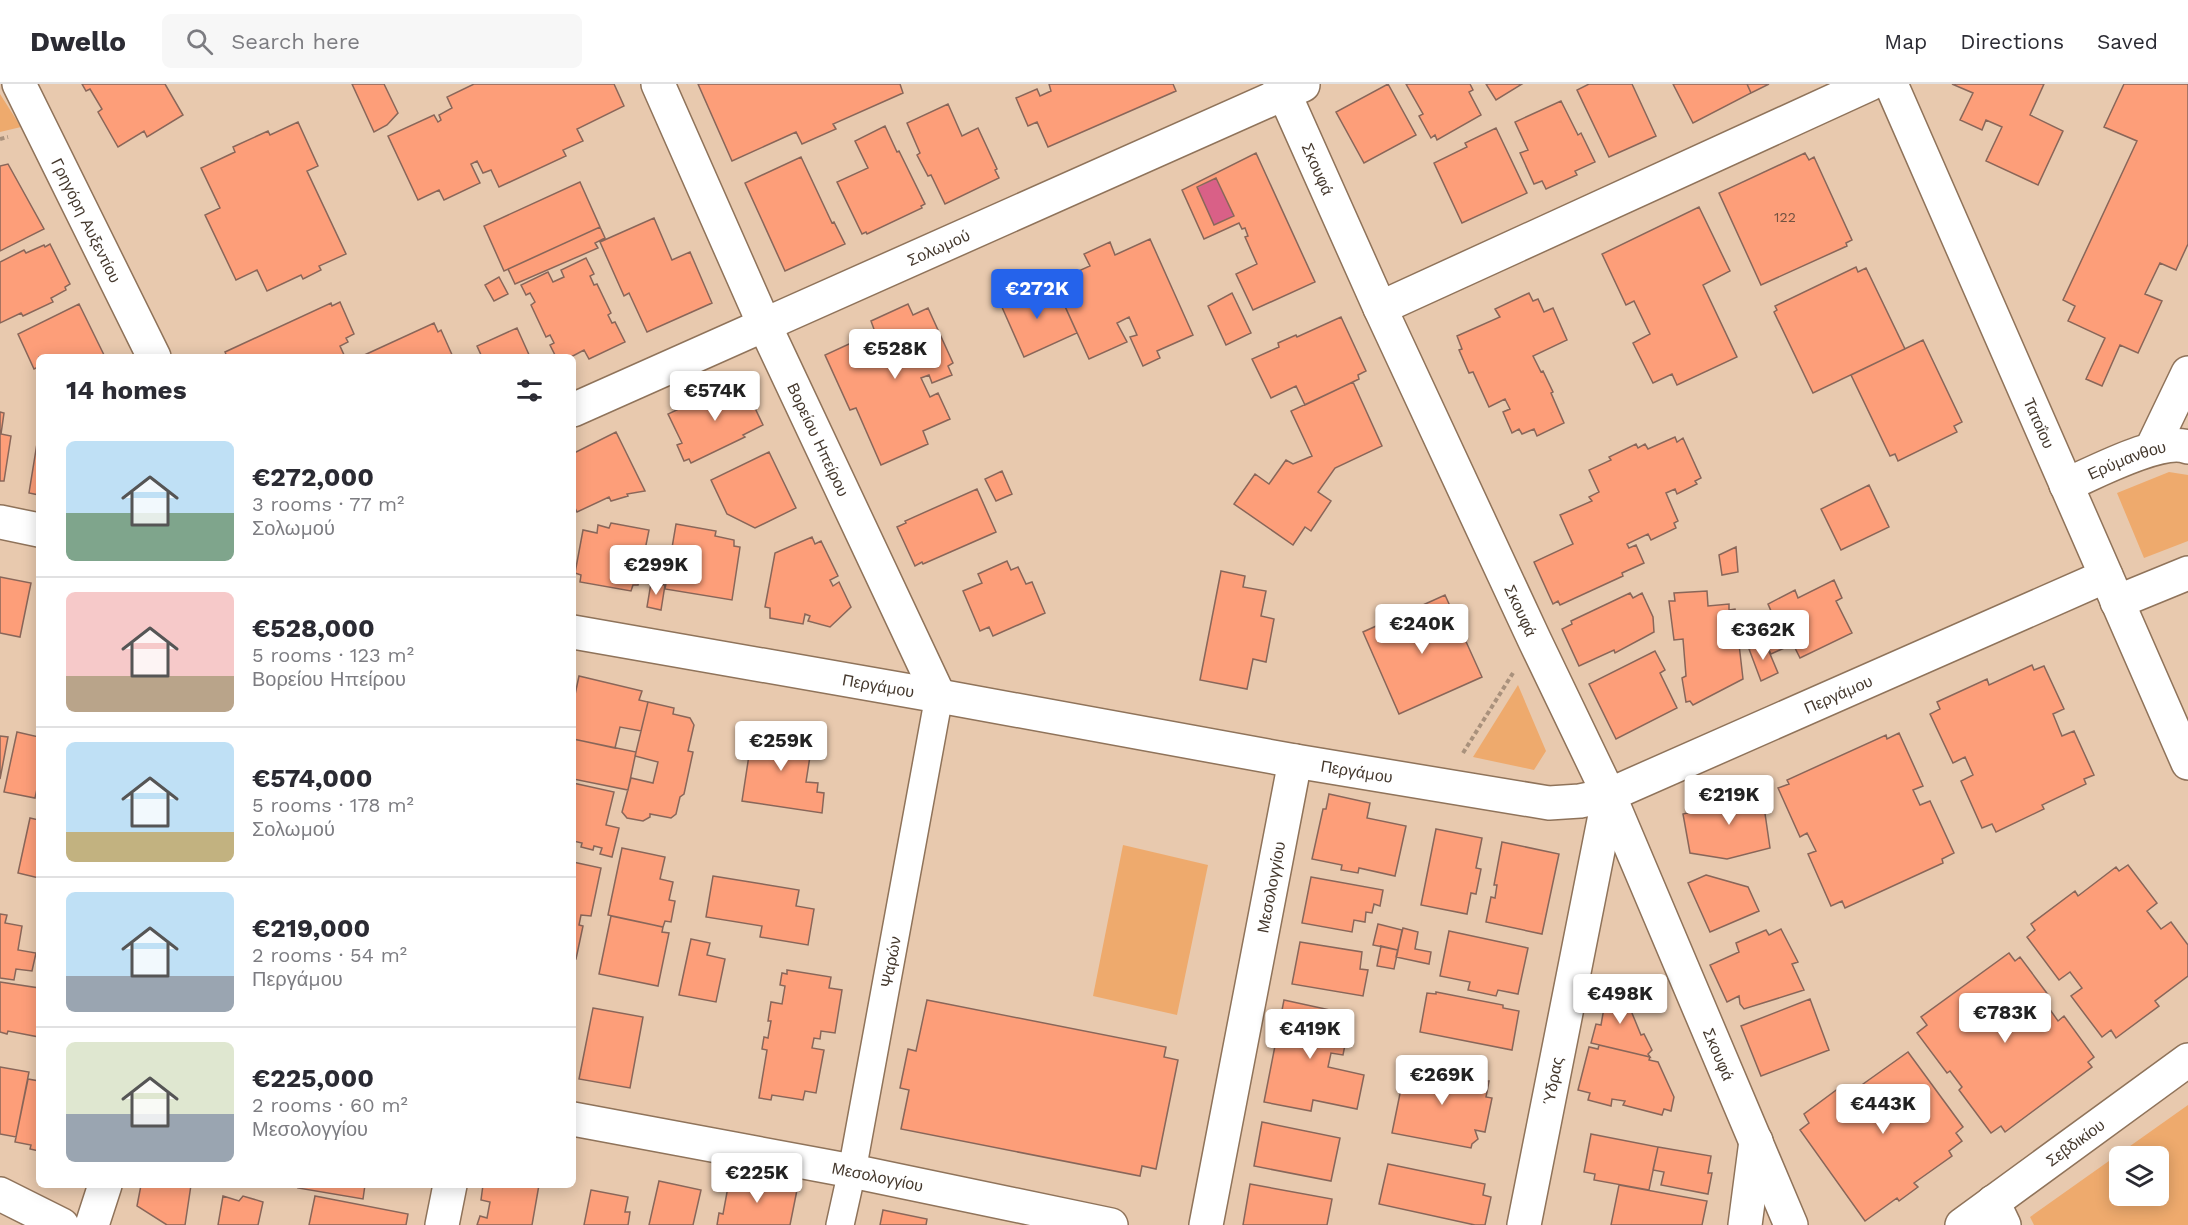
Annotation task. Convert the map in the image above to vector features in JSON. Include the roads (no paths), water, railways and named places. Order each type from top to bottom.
[{"type":"street","name":"Γρηγόρη Αυξεντίου","points":[[19,84],[153,354]]},
{"type":"street","name":"Βορείου Ηπείρου","points":[[658,84],[764,324],[939,696]]},
{"type":"street","points":[[1380,308],[1870,84]]},
{"type":"street","name":"Τατοΐου","points":[[1891,84],[2188,763]]},
{"type":"street","name":"Σολωμού","points":[[576,409],[1290,87]]},
{"type":"street","name":"Σκουφά","points":[[1290,87],[1380,308],[1609,795],[1791,1225]]},
{"type":"street","points":[[2152,448],[2188,373]]},
{"type":"street","name":"Ερύμανθου","points":[[2066,485],[2152,448],[2183,445],[2188,447]]},
{"type":"street","points":[[0,522],[36,529]]},
{"type":"street","name":"Περγάμου","points":[[576,633],[1295,761],[1549,803],[1580,801],[1609,795],[2111,589],[2188,573]]},
{"type":"street","name":"Ψαρών","points":[[840,1225],[852,1171],[939,696]]},
{"type":"street","name":"Μεσολογγίου","points":[[1206,1225],[1295,761]]},
{"type":"street","name":"Ύδρας","points":[[1524,1225],[1609,795]]},
{"type":"street","name":"Σεβδικίου","points":[[1962,1225],[1998,1214],[2188,1060]]},
{"type":"street","name":"Μεσολογγίου","points":[[576,1120],[852,1171],[1111,1225]]},
{"type":"street","points":[[1745,1225],[1756,1140]]},
{"type":"street","points":[[92,1225],[104,1188]]},
{"type":"street","points":[[442,1225],[449,1188]]},
{"type":"street","points":[[0,1194],[62,1225]]}]
